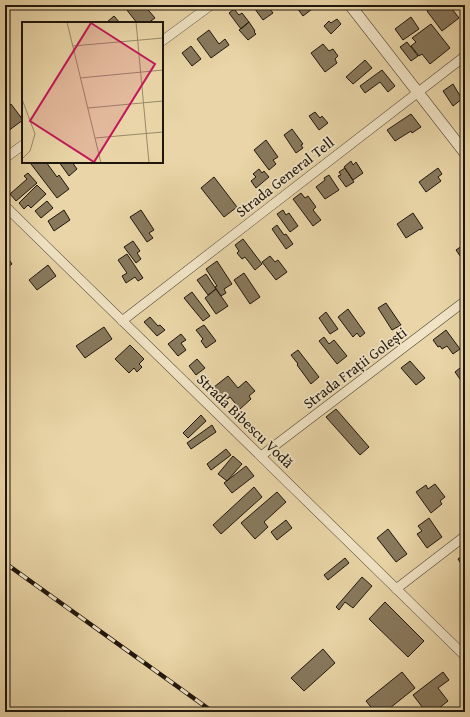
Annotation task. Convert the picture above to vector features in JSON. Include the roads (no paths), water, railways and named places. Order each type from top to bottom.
[{"type":"street","points":[[163,40],[211,5]]},
{"type":"street","points":[[350,5],[419,91],[465,153]]},
{"type":"street","name":"Strada General Tell","points":[[122,321],[465,56]]},
{"type":"street","points":[[5,158],[22,146]]},
{"type":"street","name":"Strada Bibescu Vodă","points":[[5,206],[465,656]]},
{"type":"street","name":"Strada Frații Golești","points":[[261,456],[465,301]]},
{"type":"street","points":[[396,588],[465,536]]},
{"type":"railway","points":[[5,563],[213,712]]}]
